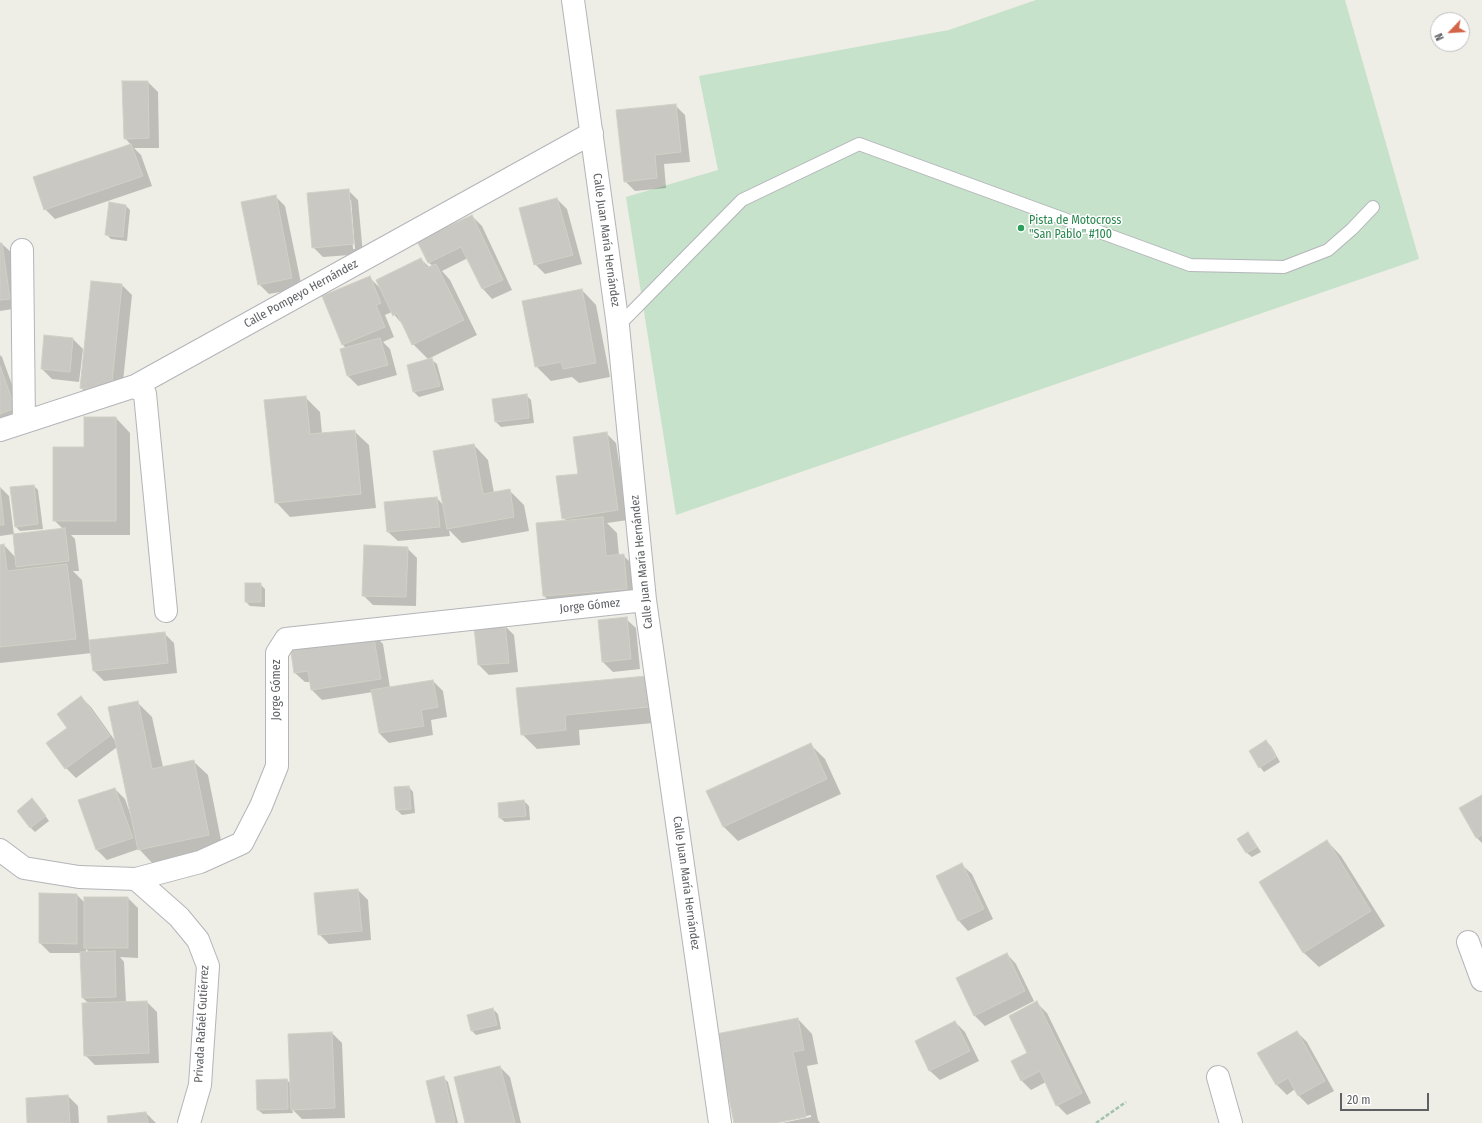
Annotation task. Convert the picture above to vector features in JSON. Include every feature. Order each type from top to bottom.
[{"type":"street","name":"Calle Juan María Hernández","points":[[573,0],[618,326],[645,600],[720,1123]]},
{"type":"street","name":"Calle Pompeyo Hernández","points":[[0,430],[135,386],[592,133]]},
{"type":"street","points":[[22,250],[24,422]]},
{"type":"street","points":[[135,386],[145,394],[166,611]]},
{"type":"street","name":"Jorge Gómez","points":[[0,850],[24,868],[79,877],[136,878],[200,862],[242,843],[261,806],[277,766],[277,653],[286,639],[645,600]]},
{"type":"street","name":"Privada Rafaél Gutiérrez","points":[[136,878],[179,917],[198,940],[208,966],[200,1085],[189,1123]]},
{"type":"street","points":[[1468,942],[1482,980]]},
{"type":"street","points":[[1218,1077],[1231,1123]]},
{"type":"lane","points":[[618,326],[742,200],[859,144],[1190,265],[1284,267],[1328,250],[1352,229],[1373,207]]},
{"type":"path","points":[[1096,1123],[1126,1102]]},
{"type":"green space","name":"Pista de Motocross \"San Pablo\" #100","points":[[1036,0],[1345,0],[1419,259],[676,515],[626,197],[718,170],[699,76],[949,30]]},
{"type":"building","points":[[122,81],[148,81],[149,138],[124,139]]},
{"type":"building","points":[[676,104],[681,152],[655,155],[657,178],[624,182],[616,110]]},
{"type":"building","points":[[131,144],[143,176],[44,210],[33,177]]},
{"type":"building","points":[[349,189],[354,244],[312,248],[307,193]]},
{"type":"building","points":[[276,195],[292,278],[258,285],[241,202]]},
{"type":"building","points":[[557,198],[573,255],[534,265],[519,208]]},
{"type":"building","points":[[109,202],[126,205],[123,237],[105,235]]},
{"type":"building","points":[[472,215],[503,280],[482,289],[461,247],[428,263],[417,241]]},
{"type":"building","points":[[0,243],[2,243],[10,299],[0,300]]},
{"type":"building","points":[[421,258],[426,268],[436,264],[464,320],[412,345],[397,313],[393,316],[376,280]]},
{"type":"building","points":[[370,276],[381,303],[376,305],[385,327],[342,345],[322,296]]},
{"type":"building","points":[[91,281],[122,284],[111,392],[80,388]]},
{"type":"building","points":[[582,289],[596,363],[563,369],[561,362],[535,367],[522,301]]},
{"type":"building","points":[[44,335],[73,338],[70,372],[41,369]]},
{"type":"building","points":[[380,338],[388,365],[347,376],[340,349]]},
{"type":"building","points":[[432,358],[440,386],[413,392],[407,365]]},
{"type":"building","points":[[0,366],[15,408],[0,414]]},
{"type":"building","points":[[527,394],[529,418],[495,422],[492,399]]},
{"type":"building","points":[[306,396],[310,434],[355,430],[361,494],[275,503],[264,400]]},
{"type":"building","points":[[84,417],[116,417],[116,521],[53,521],[53,447],[84,447]]},
{"type":"building","points":[[607,432],[618,510],[562,519],[556,476],[578,474],[573,437]]},
{"type":"building","points":[[474,444],[483,494],[510,489],[514,517],[447,529],[433,451]]},
{"type":"building","points":[[34,485],[38,524],[15,527],[10,487]]},
{"type":"building","points":[[0,488],[4,525],[0,525]]},
{"type":"building","points":[[437,497],[440,527],[387,532],[384,502]]},
{"type":"building","points":[[603,517],[606,556],[624,554],[627,589],[543,596],[536,523]]},
{"type":"building","points":[[65,528],[69,561],[16,567],[13,534]]},
{"type":"building","points":[[4,544],[7,571],[67,564],[76,639],[0,647],[0,545]]},
{"type":"building","points":[[364,545],[408,547],[406,597],[362,596]]},
{"type":"building","points":[[245,583],[261,583],[261,602],[245,602]]},
{"type":"building","points":[[627,617],[631,659],[602,662],[598,620]]},
{"type":"building","points":[[505,624],[509,663],[478,665],[474,627]]},
{"type":"building","points":[[165,632],[168,663],[93,671],[89,640]]},
{"type":"building","points":[[373,633],[381,679],[311,690],[308,671],[294,673],[290,646]]},
{"type":"building","points":[[647,676],[649,707],[565,715],[566,730],[521,735],[516,688]]},
{"type":"building","points":[[433,680],[438,707],[421,710],[424,726],[379,733],[371,690]]},
{"type":"building","points":[[81,696],[110,736],[65,769],[46,743],[67,728],[57,714]]},
{"type":"building","points":[[138,701],[152,769],[194,760],[209,835],[138,850],[108,707]]},
{"type":"building","points":[[1266,740],[1276,757],[1259,768],[1249,751]]},
{"type":"building","points":[[811,743],[827,779],[723,827],[706,791]]},
{"type":"building","points":[[409,786],[411,809],[396,810],[394,787]]},
{"type":"building","points":[[115,788],[133,838],[96,850],[78,800]]},
{"type":"building","points":[[1482,795],[1482,835],[1476,838],[1459,808]]},
{"type":"building","points":[[32,798],[46,816],[30,828],[17,811]]},
{"type":"building","points":[[524,800],[526,816],[499,818],[498,803]]},
{"type":"building","points":[[1248,832],[1257,847],[1246,853],[1237,839]]},
{"type":"building","points":[[1327,840],[1371,911],[1303,953],[1259,882]]},
{"type":"building","points":[[962,863],[984,909],[958,921],[936,876]]},
{"type":"building","points":[[358,889],[362,931],[318,935],[314,893]]},
{"type":"building","points":[[39,893],[77,894],[77,944],[39,943]]},
{"type":"building","points":[[84,897],[128,897],[128,948],[84,948]]},
{"type":"building","points":[[115,951],[116,997],[82,998],[80,952]]},
{"type":"building","points":[[1007,953],[1025,991],[974,1016],[956,978]]},
{"type":"building","points":[[147,1001],[149,1053],[84,1056],[82,1003]]},
{"type":"building","points":[[1037,1001],[1082,1093],[1056,1106],[1040,1071],[1021,1081],[1011,1061],[1027,1053],[1009,1016]]},
{"type":"building","points":[[493,1008],[497,1025],[471,1031],[467,1015]]},
{"type":"building","points":[[798,1018],[804,1050],[793,1052],[806,1117],[776,1123],[734,1123],[716,1034]]},
{"type":"building","points":[[955,1021],[970,1051],[929,1071],[915,1041]]},
{"type":"building","points":[[1297,1031],[1325,1081],[1298,1096],[1288,1078],[1276,1085],[1257,1053]]},
{"type":"building","points":[[332,1032],[335,1108],[291,1110],[288,1034]]},
{"type":"building","points":[[500,1066],[515,1123],[465,1123],[454,1077]]},
{"type":"building","points":[[444,1076],[455,1122],[453,1123],[436,1123],[426,1081]]},
{"type":"building","points":[[287,1079],[288,1109],[257,1110],[256,1080]]},
{"type":"building","points":[[68,1095],[70,1123],[27,1123],[26,1098]]},
{"type":"building","points":[[146,1112],[148,1123],[108,1123],[107,1116]]},
{"type":"place","name":"Pista de Motocross \"San Pablo\" #100","points":[[1021,228]]}]
